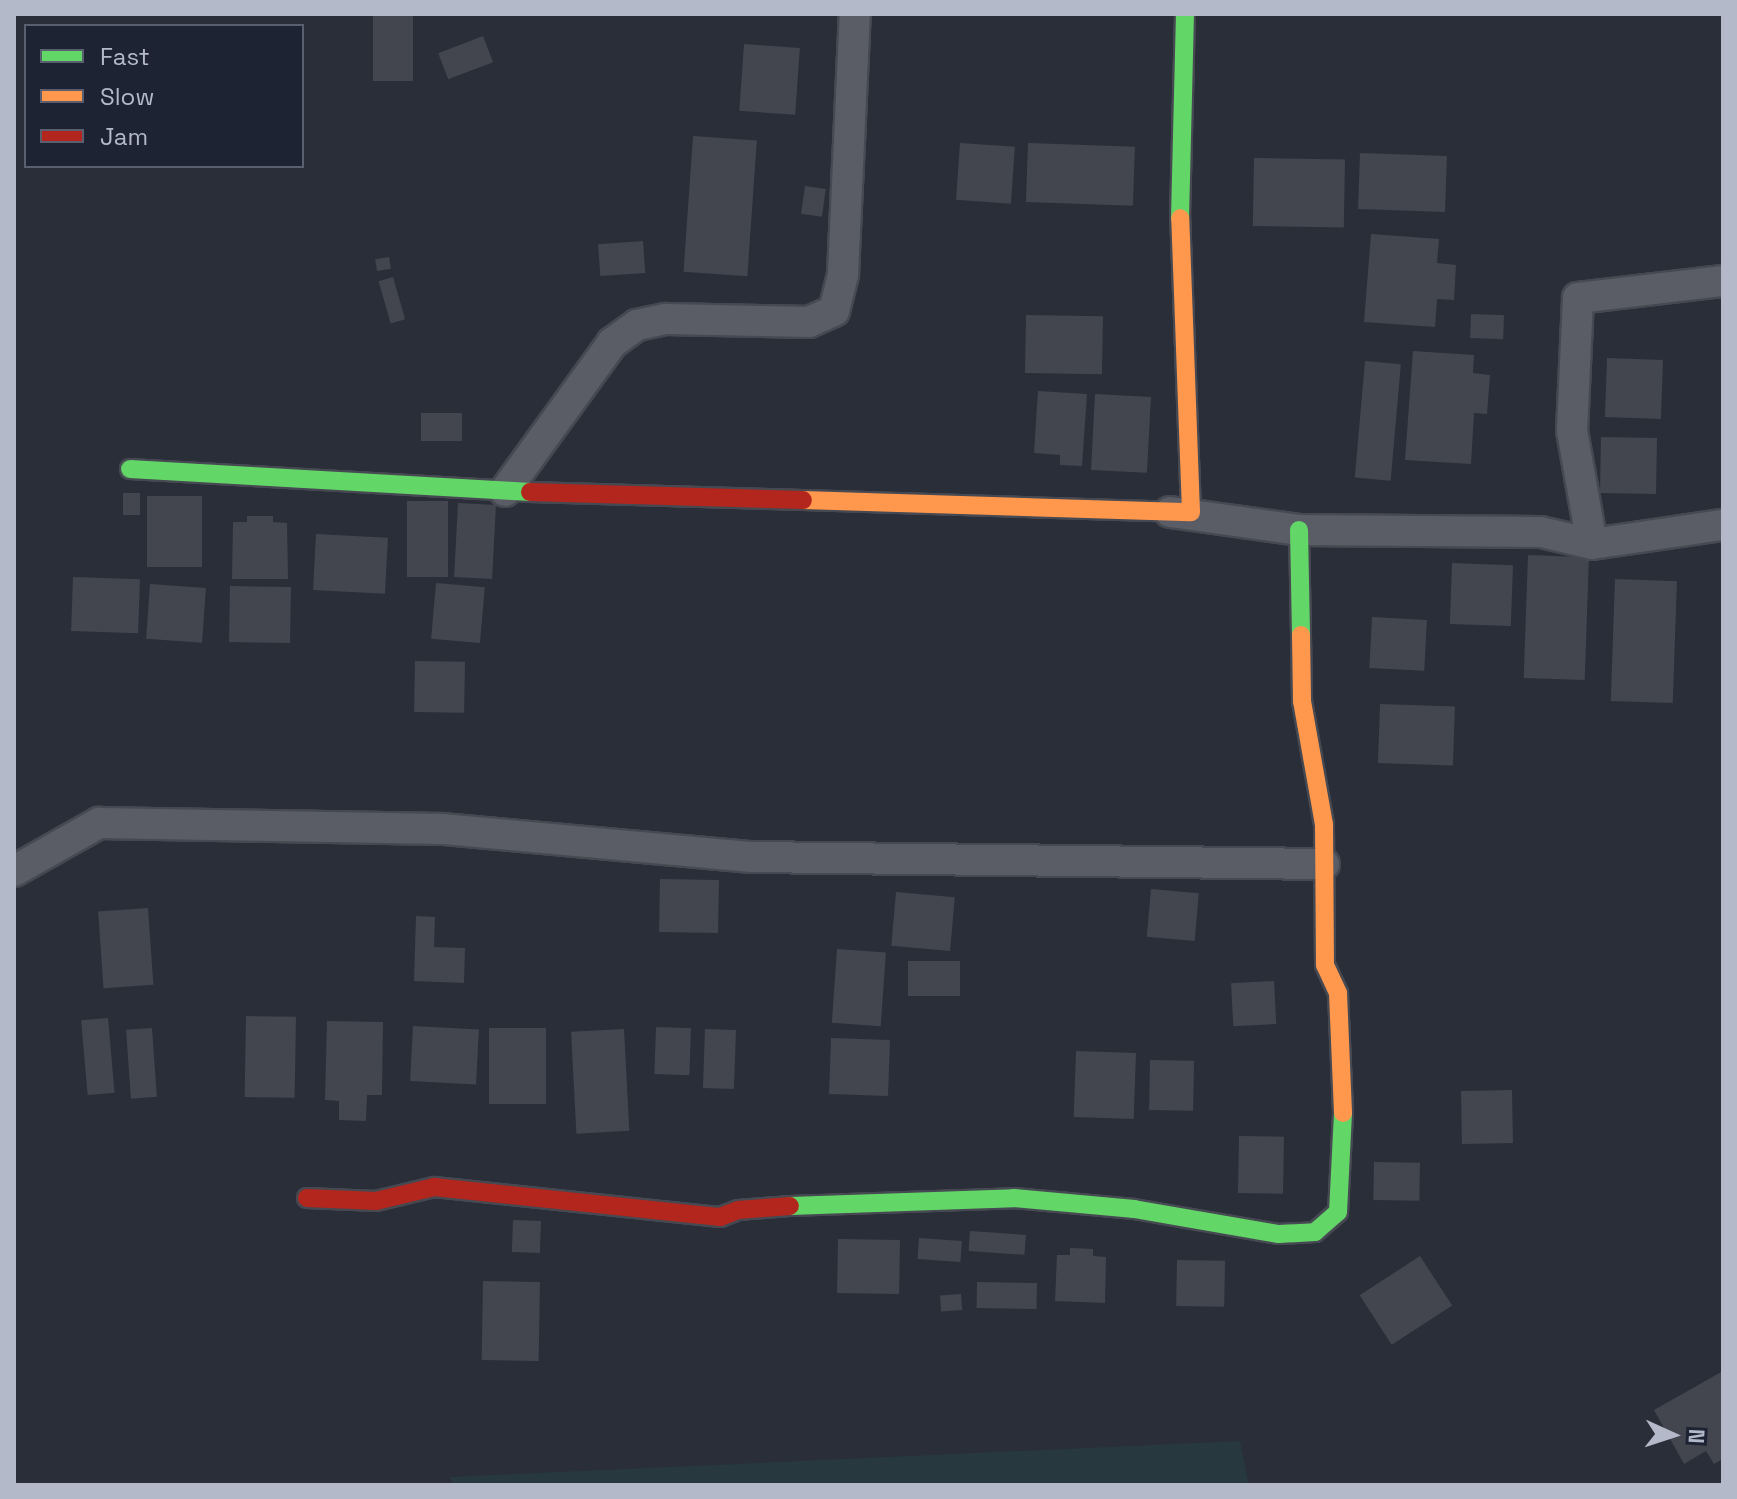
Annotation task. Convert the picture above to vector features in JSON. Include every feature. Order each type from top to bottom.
[{"type":"street","points":[[505,491],[612,343],[637,325],[666,319],[809,322],[834,311],[843,274],[855,14]]},
{"type":"street","points":[[130,469],[505,491],[1191,512],[1178,278],[1185,14]]},
{"type":"street","points":[[1592,544],[1572,431],[1578,298],[1723,281]]},
{"type":"street","points":[[1164,511],[1299,530],[1541,532],[1592,544],[1723,525]]},
{"type":"street","points":[[307,1198],[376,1201],[434,1187],[720,1217],[738,1210],[858,1200],[1014,1198],[1134,1209],[1279,1234],[1315,1232],[1338,1212],[1344,1095],[1338,993],[1325,965],[1324,824],[1302,701],[1299,530]]},
{"type":"street","points":[[14,871],[99,823],[443,829],[751,857],[1324,864]]},
{"type":"shaded area","points":[[1240,1441],[1249,1485],[454,1485],[450,1477]]},
{"type":"building","points":[[373,14],[413,14],[413,81],[373,81]]},
{"type":"building","points":[[483,36],[493,62],[448,79],[438,53]]},
{"type":"building","points":[[744,44],[800,48],[795,115],[739,111]]},
{"type":"building","points":[[693,136],[757,140],[747,276],[684,272]]},
{"type":"building","points":[[960,143],[1015,147],[1011,204],[956,200]]},
{"type":"building","points":[[1028,143],[1135,147],[1133,206],[1026,202]]},
{"type":"building","points":[[1360,153],[1447,156],[1445,212],[1358,209]]},
{"type":"building","points":[[1254,158],[1345,160],[1344,228],[1253,226]]},
{"type":"building","points":[[805,186],[826,189],[822,217],[801,214]]},
{"type":"building","points":[[1371,234],[1439,239],[1437,263],[1456,265],[1454,300],[1437,299],[1435,327],[1364,322]]},
{"type":"building","points":[[643,241],[645,273],[600,276],[598,244]]},
{"type":"building","points":[[389,257],[391,269],[377,271],[375,259]]},
{"type":"building","points":[[393,277],[405,319],[391,323],[379,281]]},
{"type":"building","points":[[1471,314],[1504,315],[1503,339],[1470,338]]},
{"type":"building","points":[[1026,315],[1103,316],[1102,374],[1025,373]]},
{"type":"building","points":[[1413,351],[1474,355],[1473,373],[1490,375],[1487,414],[1474,413],[1471,464],[1405,460]]},
{"type":"building","points":[[1607,358],[1663,360],[1661,419],[1605,417]]},
{"type":"building","points":[[1365,361],[1401,364],[1391,481],[1355,478]]},
{"type":"building","points":[[1038,391],[1087,394],[1082,466],[1060,465],[1060,455],[1034,453]]},
{"type":"building","points":[[1095,394],[1151,397],[1147,473],[1091,470]]},
{"type":"building","points":[[421,413],[462,413],[462,441],[421,441]]},
{"type":"building","points":[[1601,437],[1657,438],[1656,494],[1600,493]]},
{"type":"building","points":[[123,493],[140,493],[140,515],[123,515]]},
{"type":"building","points":[[147,496],[202,496],[202,567],[147,567]]},
{"type":"building","points":[[407,501],[448,501],[448,577],[407,577]]},
{"type":"building","points":[[458,503],[496,505],[492,579],[454,577]]},
{"type":"building","points":[[247,516],[273,516],[273,522],[287,523],[288,579],[232,579],[233,522],[247,522]]},
{"type":"building","points":[[316,534],[388,538],[385,594],[313,590]]},
{"type":"building","points":[[1528,555],[1589,557],[1585,680],[1524,678]]},
{"type":"building","points":[[1452,563],[1513,565],[1511,626],[1450,624]]},
{"type":"building","points":[[73,577],[140,579],[138,633],[71,631]]},
{"type":"building","points":[[1615,579],[1677,581],[1673,703],[1611,701]]},
{"type":"building","points":[[436,583],[485,587],[480,643],[431,639]]},
{"type":"building","points":[[150,584],[206,588],[202,643],[146,639]]},
{"type":"building","points":[[230,586],[291,587],[290,643],[229,642]]},
{"type":"building","points":[[1372,617],[1427,620],[1424,671],[1369,668]]},
{"type":"building","points":[[415,661],[465,662],[464,713],[414,712]]},
{"type":"building","points":[[1380,704],[1455,707],[1453,766],[1378,763]]},
{"type":"building","points":[[660,879],[719,880],[718,933],[659,932]]},
{"type":"building","points":[[1151,889],[1199,893],[1195,941],[1147,937]]},
{"type":"building","points":[[896,892],[955,897],[950,951],[891,946]]},
{"type":"building","points":[[148,908],[153,985],[103,988],[98,911]]},
{"type":"building","points":[[416,916],[435,917],[434,947],[465,948],[464,983],[414,981]]},
{"type":"building","points":[[837,949],[886,952],[881,1026],[832,1023]]},
{"type":"building","points":[[908,961],[960,961],[960,996],[908,996]]},
{"type":"building","points":[[1274,981],[1276,1024],[1233,1026],[1231,983]]},
{"type":"building","points":[[246,1016],[296,1017],[295,1098],[245,1097]]},
{"type":"building","points":[[108,1018],[115,1093],[88,1095],[81,1020]]},
{"type":"building","points":[[327,1021],[383,1022],[382,1095],[367,1095],[366,1121],[339,1120],[339,1101],[325,1100]]},
{"type":"building","points":[[413,1026],[479,1029],[476,1084],[410,1081]]},
{"type":"building","points":[[656,1027],[691,1028],[689,1075],[654,1074]]},
{"type":"building","points":[[152,1028],[157,1097],[131,1099],[126,1030]]},
{"type":"building","points":[[489,1028],[546,1028],[546,1104],[489,1104]]},
{"type":"building","points":[[624,1029],[629,1131],[576,1134],[571,1032]]},
{"type":"building","points":[[705,1029],[736,1030],[734,1089],[703,1088]]},
{"type":"building","points":[[831,1038],[890,1040],[888,1096],[829,1094]]},
{"type":"building","points":[[1076,1051],[1136,1053],[1134,1119],[1074,1117]]},
{"type":"building","points":[[1150,1060],[1194,1061],[1193,1111],[1149,1110]]},
{"type":"building","points":[[1512,1090],[1513,1143],[1462,1144],[1461,1091]]},
{"type":"building","points":[[1239,1136],[1284,1137],[1283,1194],[1238,1193]]},
{"type":"building","points":[[1374,1162],[1420,1163],[1419,1201],[1373,1200]]},
{"type":"building","points":[[513,1220],[541,1221],[540,1253],[512,1252]]},
{"type":"building","points":[[970,1231],[1026,1235],[1024,1255],[969,1251]]},
{"type":"building","points":[[919,1238],[962,1241],[960,1262],[918,1259]]},
{"type":"building","points":[[838,1239],[900,1240],[899,1294],[837,1293]]},
{"type":"building","points":[[1070,1248],[1093,1249],[1093,1256],[1106,1257],[1105,1303],[1055,1301],[1057,1255],[1070,1255]]},
{"type":"building","points":[[1420,1256],[1452,1305],[1392,1345],[1360,1295]]},
{"type":"building","points":[[1177,1260],[1225,1261],[1224,1307],[1176,1306]]},
{"type":"building","points":[[483,1281],[540,1282],[539,1361],[482,1360]]},
{"type":"building","points":[[977,1282],[1037,1283],[1037,1309],[977,1308]]},
{"type":"building","points":[[961,1294],[962,1310],[941,1311],[940,1295]]},
{"type":"building","points":[[1723,1371],[1723,1459],[1714,1464],[1706,1451],[1684,1464],[1654,1410]]},
{"type":"traffic: fast","points":[[1180,218],[1185,14]]},
{"type":"traffic: fast","points":[[130,469],[530,492]]},
{"type":"traffic: fast","points":[[1299,530],[1301,635]]},
{"type":"traffic: fast","points":[[790,1206],[1014,1198],[1134,1209],[1279,1234],[1315,1232],[1338,1212],[1343,1113]]},
{"type":"traffic: slow","points":[[803,500],[1191,512],[1180,218]]},
{"type":"traffic: slow","points":[[1301,635],[1302,701],[1324,824],[1325,965],[1338,993],[1343,1113]]},
{"type":"traffic: jam","points":[[530,492],[803,500]]},
{"type":"traffic: jam","points":[[307,1198],[376,1201],[434,1187],[720,1217],[738,1210],[790,1206]]}]
